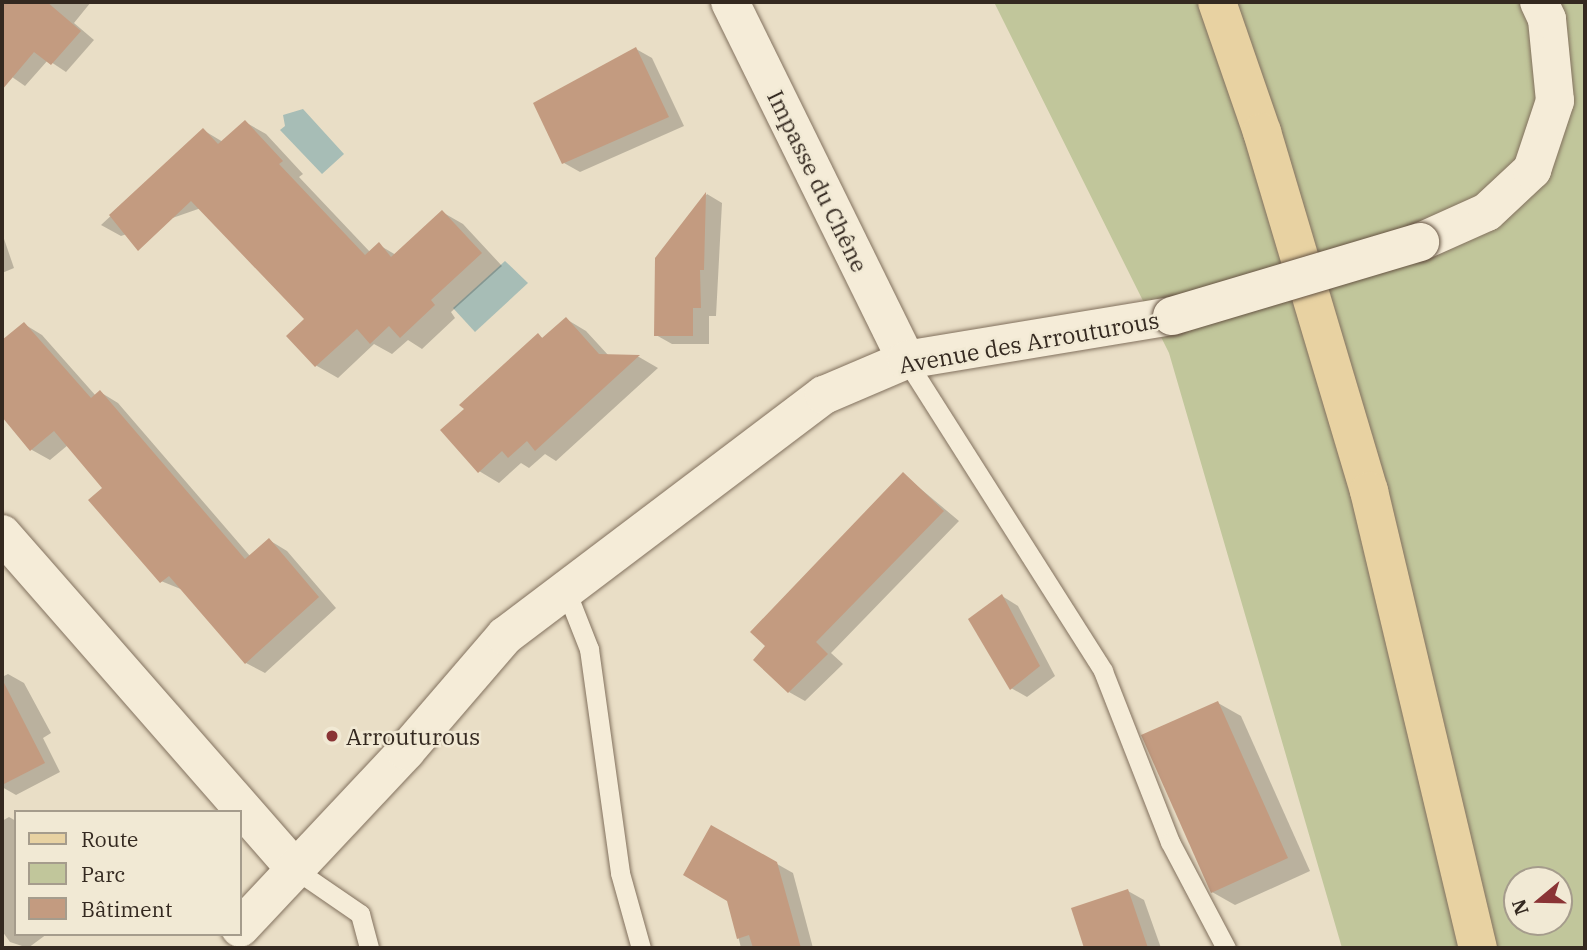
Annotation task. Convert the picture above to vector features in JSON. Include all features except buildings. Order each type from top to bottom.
[{"type":"main road","points":[[1217,2],[1262,132],[1369,491],[1478,948]]},
{"type":"street","name":"Impasse du Chêne","points":[[730,2],[906,360]]},
{"type":"street","name":"Avenue des Arrouturous","points":[[242,926],[296,870],[505,636],[565,588],[824,395],[906,360],[1172,316],[1420,242],[1487,212],[1532,170],[1555,101],[1547,19],[1539,2]]},
{"type":"street","points":[[2,534],[296,870]]},
{"type":"lane","points":[[906,360],[1103,671],[1170,842],[1226,948]]},
{"type":"lane","points":[[565,588],[589,649],[620,873],[641,948]]},
{"type":"lane","points":[[296,870],[360,914],[369,948]]},
{"type":"green space","points":[[994,2],[1585,2],[1585,948],[1342,948],[1169,353]]},
{"type":"water","points":[[303,109],[344,154],[322,174],[280,130],[285,126],[283,115]]},
{"type":"water","points":[[505,261],[528,283],[475,332],[453,308]]},
{"type":"place","name":"Arrouturous","points":[[332,736]]}]
